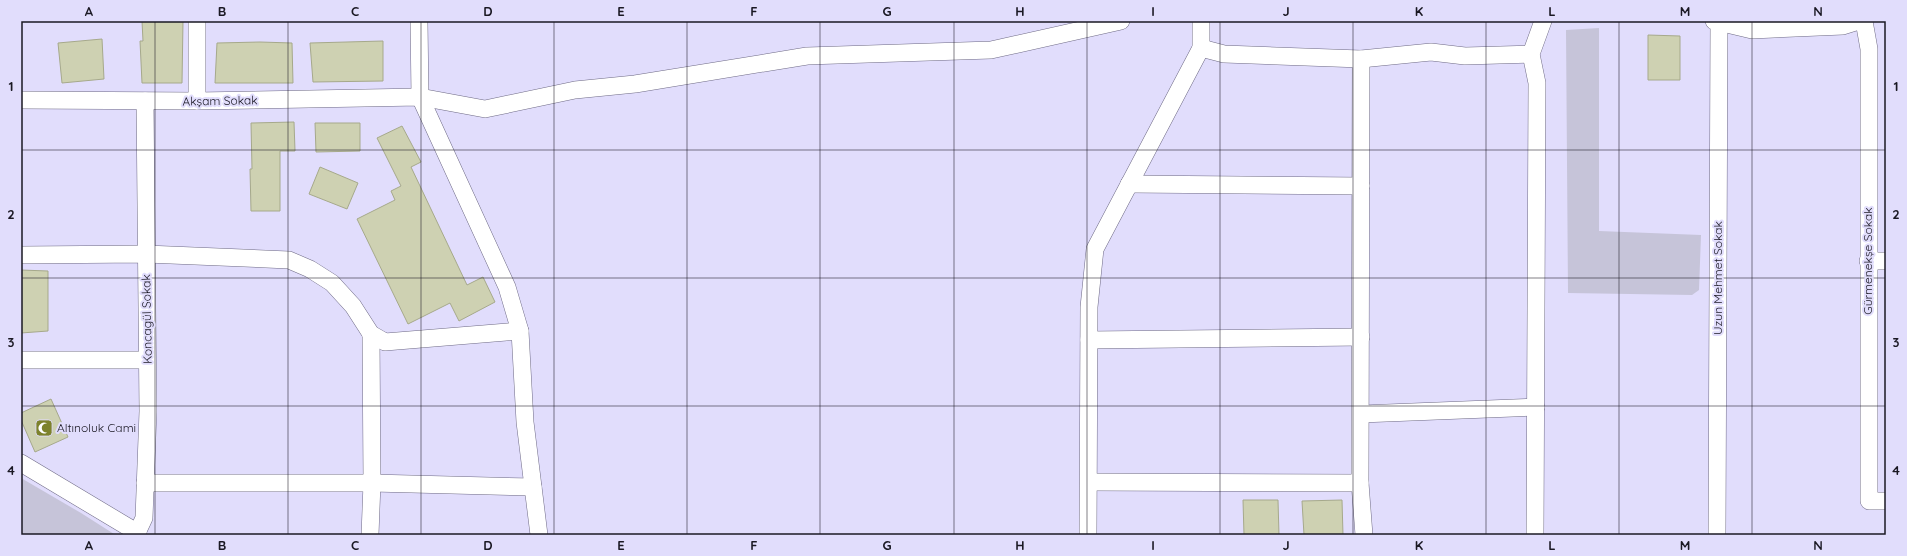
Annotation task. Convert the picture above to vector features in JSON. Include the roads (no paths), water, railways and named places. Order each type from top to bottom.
[{"type":"street","points":[[197,21],[197,101]]},
{"type":"street","points":[[419,21],[420,97],[507,287],[520,331],[525,422],[539,535]]},
{"type":"street","name":"Akşam Sokak","points":[[21,100],[197,101],[420,97],[485,109],[576,90],[635,84],[807,56],[991,50],[1121,21]]},
{"type":"street","points":[[1088,535],[1089,307],[1095,249],[1201,48],[1201,21]]},
{"type":"street","points":[[1535,535],[1537,83],[1532,54],[1543,21]]},
{"type":"street","points":[[1717,21],[1752,30],[1843,26],[1859,21]]},
{"type":"street","name":"Uzun Mehmet Sokak","points":[[1717,21],[1717,535]]},
{"type":"street","name":"Gürmenekşe Sokak","points":[[1864,21],[1869,49],[1869,501],[1886,501]]},
{"type":"street","points":[[1201,48],[1224,54],[1361,59],[1430,52],[1465,56],[1532,54]]},
{"type":"street","points":[[1361,59],[1360,482],[1364,535]]},
{"type":"street","name":"Koncagül Sokak","points":[[137,534],[144,518],[148,411],[145,101]]},
{"type":"street","points":[[1129,184],[1361,186]]},
{"type":"street","points":[[21,255],[146,254],[289,260],[310,269],[332,283],[353,306],[371,334],[385,342],[520,331]]},
{"type":"street","points":[[1868,261],[1886,261]]},
{"type":"street","points":[[370,535],[372,483],[371,334]]},
{"type":"street","points":[[1089,340],[1360,337]]},
{"type":"street","points":[[21,360],[148,360]]},
{"type":"street","points":[[1360,414],[1536,407]]},
{"type":"street","points":[[21,463],[137,534]]},
{"type":"street","points":[[1089,482],[1360,482]]},
{"type":"street","points":[[145,483],[372,483],[533,487]]},
{"type":"place","name":"Altınoluk Cami","points":[[44,428]]}]
